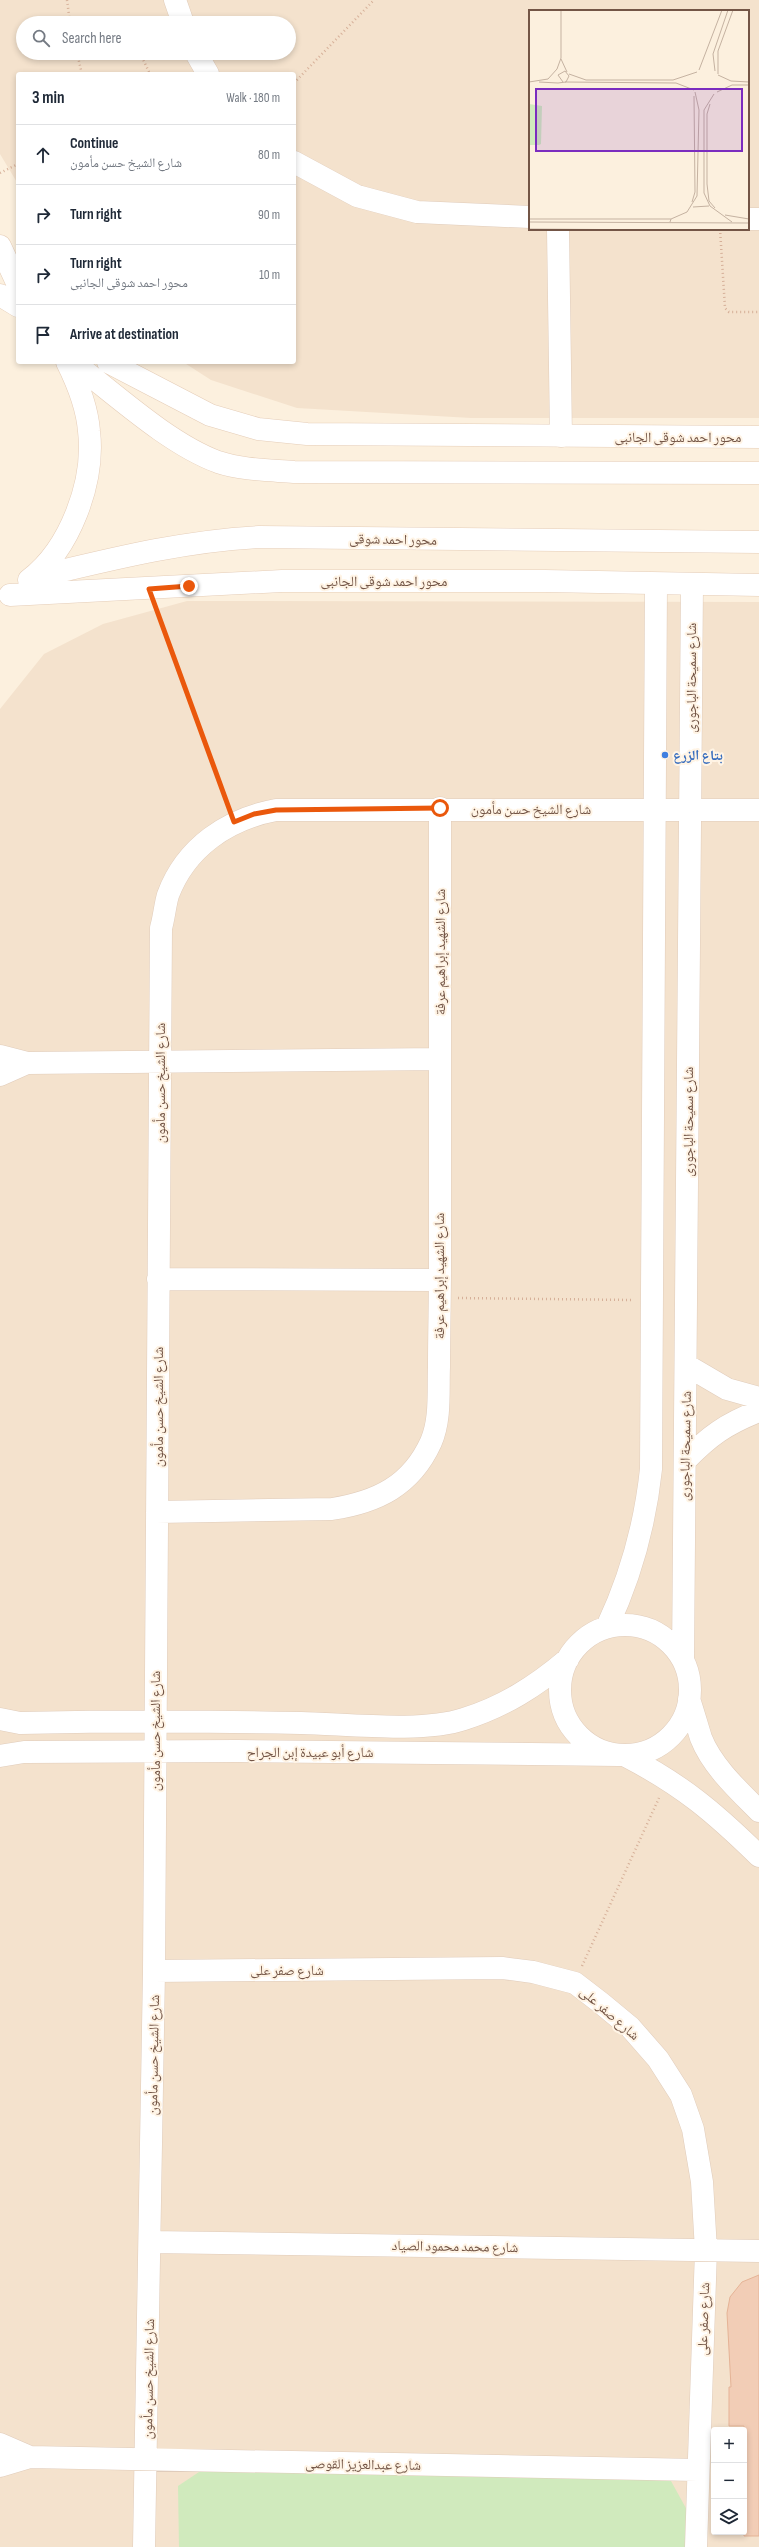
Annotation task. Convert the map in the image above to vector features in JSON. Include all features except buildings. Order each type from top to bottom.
[{"type":"street","points":[[175,0],[181,16]]},
{"type":"street","points":[[200,60],[207,72]]},
{"type":"street","points":[[296,163],[357,196],[417,212],[529,217]]},
{"type":"street","points":[[558,230],[561,436]]},
{"type":"street","points":[[0,246],[16,281]]},
{"type":"street","points":[[0,295],[16,305]]},
{"type":"street","points":[[3,600],[32,578],[59,548],[78,512],[88,472],[89,432],[81,392],[68,364]]},
{"type":"street","points":[[76,364],[189,449],[219,462],[252,469],[294,472],[759,473]]},
{"type":"street","name":"محور احمد شوقى الجانبى","points":[[112,364],[210,414],[258,429],[307,434],[759,437]]},
{"type":"street","name":"محور احمد شوقى","points":[[32,578],[143,551],[222,539],[259,537],[759,542]]},
{"type":"street","name":"محور احمد شوقى الجانبى","points":[[3,600],[236,582],[545,581],[759,585]]},
{"type":"street","points":[[607,1627],[633,1566],[648,1502],[651,1469],[656,584]]},
{"type":"street","name":"شارع سميحة الباجورى","points":[[683,1660],[692,584]]},
{"type":"street","name":"شارع الشيخ حسن مأمون","points":[[144,2547],[147,2460],[154,1971],[161,928],[168,895],[184,865],[201,845],[234,822],[254,814],[276,810],[440,808],[759,810]]},
{"type":"street","name":"شارع الشهيد إبراهيم عرفة","points":[[157,1512],[332,1509],[359,1505],[383,1495],[404,1479],[420,1462],[432,1440],[438,1413],[440,1289],[440,808]]},
{"type":"street","points":[[0,1056],[27,1063],[440,1059]]},
{"type":"street","points":[[0,1075],[27,1063]]},
{"type":"street","points":[[158,1279],[440,1289]]},
{"type":"street","points":[[686,1365],[727,1389],[759,1398]]},
{"type":"street","points":[[685,1461],[716,1431],[733,1421],[759,1411]]},
{"type":"street","points":[[690,1699],[683,1721],[668,1739],[649,1751],[623,1755],[594,1748],[575,1732],[562,1709],[560,1683],[568,1659],[578,1645],[591,1634],[607,1627],[629,1625],[651,1630],[669,1642],[683,1660],[688,1673],[690,1699],[702,1739],[711,1755],[727,1777],[759,1811]]},
{"type":"street","name":"شارع أبو عبيدة إبن الجراح","points":[[0,1719],[20,1723],[155,1720],[418,1726],[437,1724],[463,1720],[503,1704],[538,1684],[568,1659]]},
{"type":"street","name":"شارع أبو عبيدة إبن الجراح","points":[[0,1756],[24,1752],[155,1751],[623,1755],[668,1779],[693,1795],[723,1820],[759,1856]]},
{"type":"street","name":"شارع صفر على","points":[[154,1971],[502,1968],[533,1972],[575,1983],[630,2027],[658,2058],[681,2095],[693,2129],[700,2175],[706,2250],[697,2470],[696,2547]]},
{"type":"street","name":"شارع محمد محمود الصياد","points":[[150,2242],[759,2251]]},
{"type":"street","name":"شارع عبدالعزيز القوصى","points":[[0,2444],[30,2457]]},
{"type":"street","name":"شارع عبدالعزيز القوصى","points":[[0,2466],[30,2457],[697,2470]]},
{"type":"path","points":[[67,0],[69,16]]},
{"type":"path","points":[[296,81],[374,0]]},
{"type":"path","points":[[79,60],[82,72]]},
{"type":"path","points":[[143,60],[149,72]]},
{"type":"path","points":[[0,173],[16,165]]},
{"type":"path","points":[[720,230],[726,311],[759,312]]},
{"type":"path","points":[[149,589],[234,822]]},
{"type":"path","points":[[440,1289],[652,1300]]},
{"type":"path","points":[[575,1983],[668,1779]]},
{"type":"shaded area","points":[[0,0],[759,0],[759,418],[471,418],[297,408],[211,380],[186,364],[296,364],[296,72],[16,72],[16,181],[0,154]]},
{"type":"shaded area","points":[[187,601],[759,602],[759,2547],[0,2547],[0,709],[44,654],[103,624]]},
{"type":"green space","points":[[202,2470],[624,2478],[671,2481],[687,2510],[686,2547],[179,2547],[178,2486]]},
{"type":"place","name":"بتاع الزرع","points":[[665,755]]},
{"type":"route","points":[[189,586],[149,589],[234,822],[254,814],[276,810],[440,808]]}]
